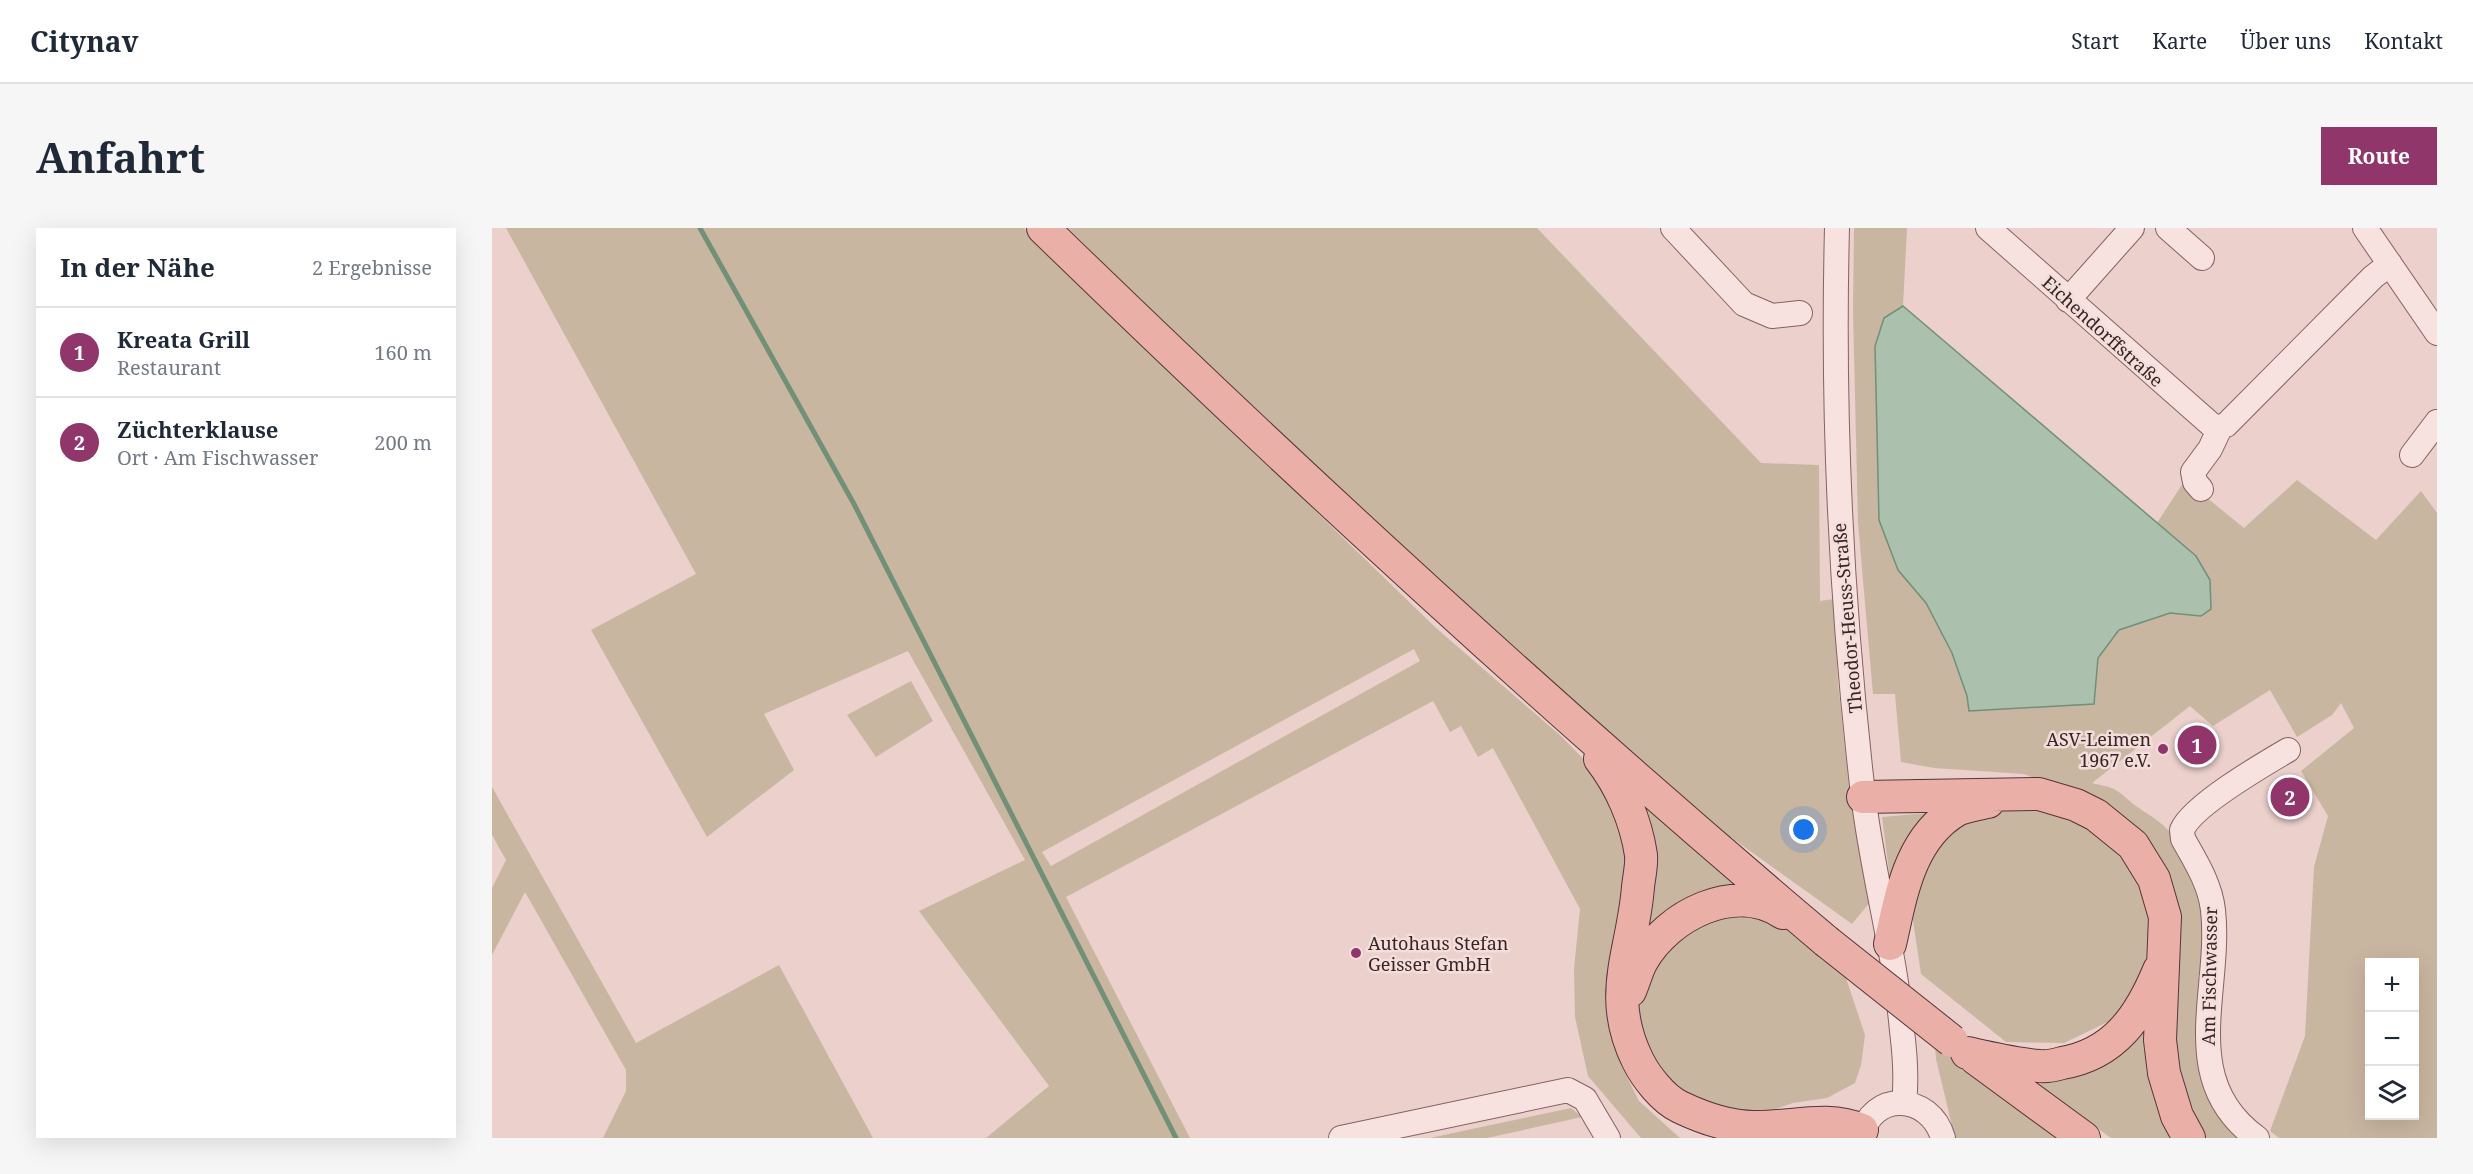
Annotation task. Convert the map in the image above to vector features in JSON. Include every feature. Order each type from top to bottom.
[{"type":"main road","points":[[1043,228],[1288,464],[1565,717],[1826,941],[1960,1047],[2084,1138]]},
{"type":"main road","points":[[1565,717],[1610,772],[1631,814],[1641,856],[1637,902],[1625,955],[1622,991],[1623,1028],[1646,1076],[1677,1106],[1710,1120],[1754,1127],[1846,1123],[1862,1134]]},
{"type":"main road","points":[[1890,944],[1903,888],[1916,852],[1958,810],[2024,792]]},
{"type":"main road","points":[[1863,797],[2024,792],[2048,796],[2076,805],[2110,825],[2133,845],[2154,879],[2165,917],[2160,1040],[2164,1073],[2177,1116],[2189,1138]]},
{"type":"main road","points":[[1623,1028],[1630,992],[1642,961],[1664,933],[1685,916],[1713,904],[1744,900],[1770,904],[1826,941]]},
{"type":"main road","points":[[1960,1047],[2042,1067],[2078,1060],[2095,1053],[2123,1033],[2136,1016],[2164,958]]},
{"type":"street","points":[[1673,228],[1744,304],[1772,316],[1800,313]]},
{"type":"street","name":"Theodor-Heuss-Straße","points":[[1837,228],[1835,424],[1843,593],[1863,797],[1900,1004],[1907,1081],[1904,1103]]},
{"type":"street","name":"Eichendorffstraße","points":[[1988,228],[2209,425],[2220,428]]},
{"type":"street","points":[[2068,300],[2132,228]]},
{"type":"street","points":[[2168,228],[2202,258]]},
{"type":"street","points":[[2365,228],[2437,333]]},
{"type":"street","points":[[2201,489],[2195,482],[2193,472],[2210,450],[2220,428],[2390,264]]},
{"type":"street","points":[[2412,455],[2437,422]]},
{"type":"street","name":"Am Fischwasser","points":[[2257,1138],[2242,1127],[2232,1114],[2210,1064],[2206,1031],[2213,909],[2208,888],[2183,839],[2182,830],[2191,818],[2232,786],[2288,750]]},
{"type":"street","points":[[1341,1138],[1568,1090],[1585,1099],[1608,1138]]},
{"type":"street","points":[[1862,1134],[1879,1110],[1891,1104],[1904,1103],[1917,1106],[1929,1113],[1938,1124],[1943,1138]]},
{"type":"shaded area","points":[[506,228],[1024,228],[1436,628],[1561,736],[1602,778],[1633,861],[1615,1016],[1621,1065],[1639,1101],[1680,1138],[1641,1138],[1588,1076],[1575,1017],[1574,969],[1580,909],[1493,748],[1478,757],[1461,726],[1450,732],[1433,701],[1066,897],[1190,1138],[986,1138],[1049,1086],[919,911],[1025,860],[908,651],[764,714],[794,770],[707,837],[591,630],[696,574]],"holes":[[[1414,649],[1420,661],[1051,866],[1042,852]]]},
{"type":"shaded area","points":[[1068,228],[1537,228],[1761,463],[1819,465],[1820,601],[1834,599],[1838,683],[1849,786],[1871,901],[1852,924],[1711,823],[1289,446]]},
{"type":"shaded area","points":[[1854,228],[1907,228],[1903,306],[1884,318],[1898,570],[1926,603],[1952,653],[1967,696],[1969,711],[2098,658],[2120,630],[2170,613],[2201,616],[2196,556],[2157,523],[2185,480],[2244,528],[2297,480],[2376,540],[2421,491],[2437,513],[2437,1138],[2279,1138],[2270,1131],[2305,1036],[2314,867],[2328,816],[2301,771],[2354,728],[2341,703],[2332,715],[2297,737],[2270,690],[2213,726],[2190,706],[2092,783],[2117,791],[2163,825],[2181,848],[2197,886],[2204,925],[2204,954],[2198,1010],[2198,1062],[2204,1088],[2217,1113],[2238,1138],[2199,1138],[2184,1106],[2172,1040],[2181,942],[2179,910],[2169,871],[2152,845],[2130,823],[2073,794],[2024,774],[1934,768],[1901,762],[1895,694],[1873,694],[1858,523],[1853,311]]},
{"type":"shaded area","points":[[1903,306],[2196,556],[2210,580],[2211,609],[2201,616],[2170,613],[2119,630],[2098,658],[2094,704],[1969,711],[1967,696],[1952,653],[1926,603],[1898,570],[1879,520],[1875,346],[1884,318]]},
{"type":"shaded area","points":[[911,681],[933,721],[876,757],[847,715]]},
{"type":"shaded area","points":[[492,787],[636,1043],[779,965],[873,1138],[603,1138],[626,1091],[626,1070],[525,892],[492,955],[492,888],[506,860],[492,835]]},
{"type":"shaded area","points":[[1632,792],[1748,890],[1696,898],[1683,903],[1660,919],[1636,949]]},
{"type":"shaded area","points":[[2018,802],[2066,812],[2137,863],[2156,941],[2144,977],[2114,1019],[2064,1043],[2006,1042],[1921,974],[1912,914],[1917,888],[1945,832],[1977,810]]},
{"type":"shaded area","points":[[1939,812],[1891,886],[1882,817]]},
{"type":"shaded area","points":[[1769,913],[1844,972],[1865,1035],[1861,1065],[1855,1083],[1827,1098],[1793,1103],[1766,1112],[1730,1113],[1697,1104],[1651,1068],[1637,1006],[1661,954],[1698,919]]},
{"type":"shaded area","points":[[2156,1010],[2177,1138],[2111,1138],[2044,1090],[2026,1072]]},
{"type":"shaded area","points":[[1935,1043],[2057,1138],[1955,1138],[1936,1059]]},
{"type":"shaded area","points":[[1571,1108],[1582,1117],[1487,1138],[1430,1138]]},
{"type":"waterway","points":[[700,228],[854,504],[1176,1138]]},
{"type":"place","name":"Kreata Grill","points":[[2197,745]]},
{"type":"place","name":"ASV-Leimen 1967 e.V.","points":[[2163,749]]},
{"type":"place","name":"Züchterklause","points":[[2290,797]]},
{"type":"place","name":"Autohaus Stefan Geisser GmbH","points":[[1356,953]]}]
